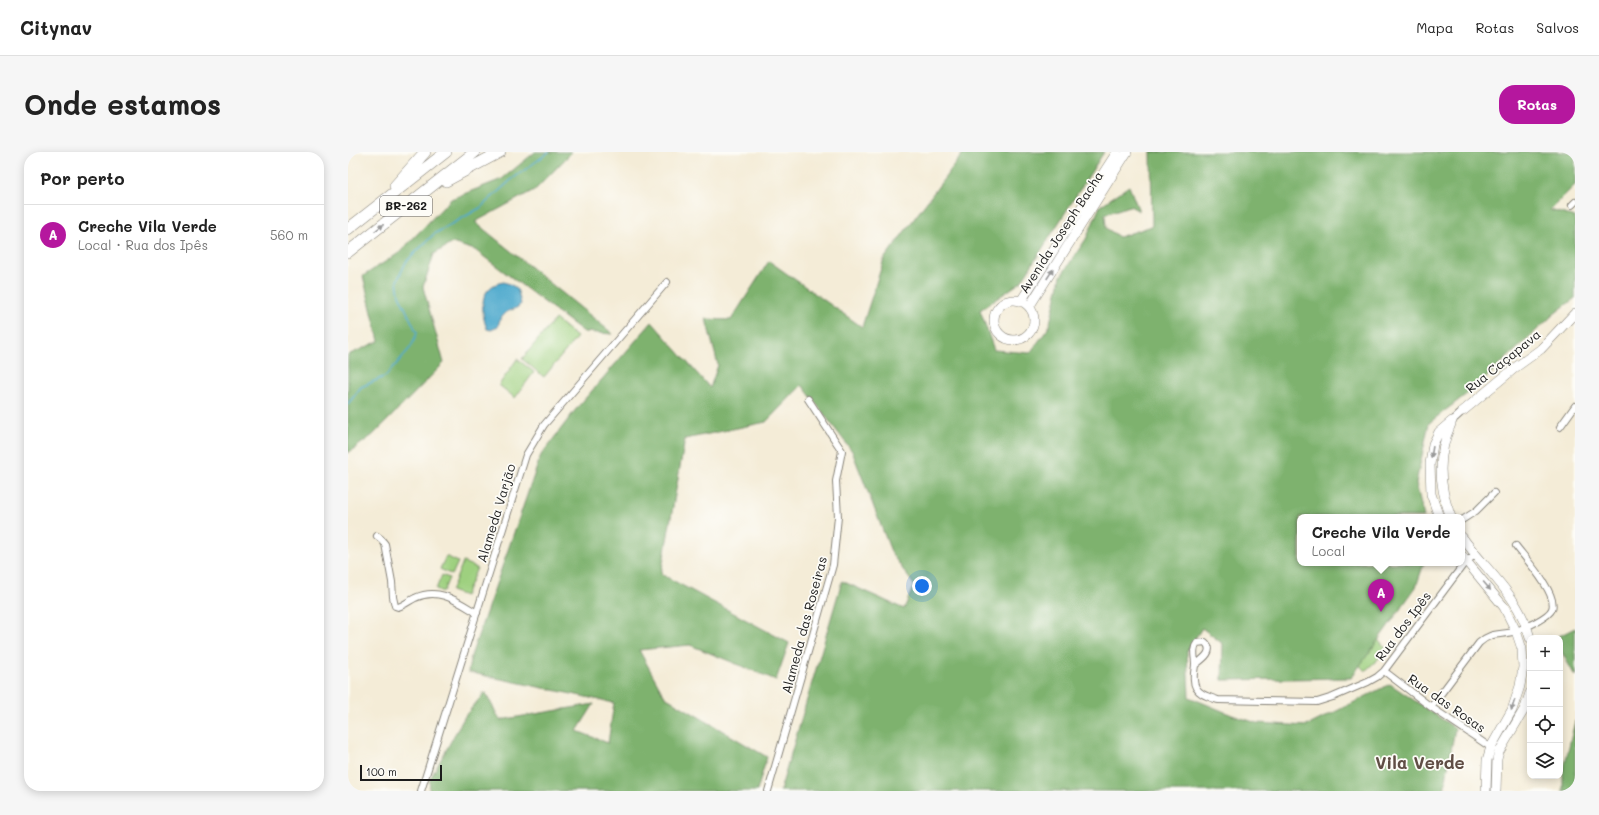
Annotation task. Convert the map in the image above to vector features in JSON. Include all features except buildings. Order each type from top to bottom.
[{"type":"highway","points":[[373,209],[425,152]]},
{"type":"highway","name":"BR-262","points":[[348,229],[446,152]]},
{"type":"highway","name":"BR-262","points":[[348,252],[475,152]]},
{"type":"highway","points":[[421,194],[500,152]]},
{"type":"street","name":"Avenida Joseph Bacha","points":[[1025,304],[1117,152]]},
{"type":"street","name":"Avenida Joseph Bacha","points":[[1025,304],[1127,152]]},
{"type":"street","name":"Alameda Varjão","points":[[421,791],[526,456],[544,425],[667,282]]},
{"type":"street","name":"Avenida Joseph Bacha","points":[[1008,301],[1025,304],[1034,318],[1031,331],[1027,336],[1015,340],[1003,337],[995,327],[995,314],[1003,304],[1008,301]]},
{"type":"street","name":"Rua Caçapava","points":[[1463,410],[1516,367],[1541,349],[1575,313]]},
{"type":"street","name":"Alameda das Roseiras","points":[[768,791],[833,565],[838,517],[836,481],[842,451],[808,399]]},
{"type":"street","points":[[1560,427],[1575,406]]},
{"type":"street","points":[[1438,514],[1431,494],[1430,464],[1433,444],[1439,432],[1463,410]]},
{"type":"street","points":[[1450,514],[1441,488],[1441,475],[1442,453],[1446,435],[1452,421]]},
{"type":"street","points":[[1465,518],[1476,511],[1494,492]]},
{"type":"street","points":[[377,536],[384,544],[392,582],[395,606],[398,607],[414,598],[425,595],[441,595],[457,600],[477,613]]},
{"type":"street","points":[[1465,541],[1513,598],[1521,612],[1529,635]]},
{"type":"street","points":[[1431,707],[1479,643],[1486,636],[1516,631],[1548,615],[1552,609],[1553,603],[1544,583],[1516,546]]},
{"type":"street","name":"Rua dos Ipês","points":[[1465,558],[1476,555]]},
{"type":"street","points":[[1465,559],[1504,607],[1516,631],[1522,649],[1523,667],[1520,686],[1512,710],[1495,750],[1497,759],[1496,791]]},
{"type":"street","name":"Rua dos Ipês","points":[[1195,665],[1193,679],[1196,688],[1206,696],[1218,700],[1317,702],[1333,697],[1368,682],[1384,671],[1458,566]]},
{"type":"street","name":"Rua das Rosas","points":[[1384,671],[1431,707],[1495,750]]},
{"type":"street","points":[[1486,791],[1487,760],[1525,708],[1527,702]]},
{"type":"green space","points":[[535,152],[572,152],[536,189],[475,222],[613,334],[584,332],[475,250],[452,243],[434,254],[423,287],[444,363],[373,435],[348,453],[348,355],[379,341],[363,276],[399,253],[451,199],[502,179]]},
{"type":"green space","points":[[964,152],[1104,152],[1021,282],[980,310],[994,350],[1030,353],[1049,327],[1061,276],[1086,239],[1100,206],[1129,186],[1139,211],[1130,206],[1105,214],[1106,228],[1119,237],[1152,226],[1151,152],[1575,152],[1575,185],[1550,210],[1575,217],[1575,298],[1554,314],[1477,386],[1429,423],[1416,483],[1423,514],[1297,514],[1297,566],[1423,566],[1416,587],[1351,678],[1222,680],[1223,644],[1202,628],[1187,651],[1189,697],[1232,715],[1257,723],[1307,726],[1390,684],[1455,728],[1444,791],[780,791],[842,581],[904,609],[914,585],[892,554],[852,451],[802,385],[766,422],[685,439],[661,574],[789,643],[776,680],[690,645],[639,650],[665,697],[767,757],[757,791],[429,791],[430,779],[465,716],[485,692],[500,720],[594,704],[577,731],[608,743],[614,703],[468,672],[471,656],[541,455],[576,409],[652,322],[710,388],[718,365],[706,319],[731,320],[769,261],[862,327],[884,259]]},
{"type":"green space","points":[[555,319],[577,337],[544,377],[522,359]]},
{"type":"green space","points":[[517,359],[534,372],[515,398],[499,385]]},
{"type":"green space","points":[[446,556],[458,562],[452,575],[440,569]]},
{"type":"green space","points":[[463,562],[477,568],[465,596],[451,591]]},
{"type":"green space","points":[[442,575],[449,578],[443,592],[436,589]]},
{"type":"green space","points":[[1356,616],[1388,650],[1365,671],[1333,637]]},
{"type":"green space","points":[[1575,628],[1575,676],[1563,654],[1563,635],[1561,635]]},
{"type":"green space","points":[[1575,721],[1575,791],[1563,791],[1563,772]]},
{"type":"water","points":[[504,282],[513,286],[517,290],[521,304],[502,316],[498,327],[491,330],[487,329],[483,314],[486,293],[496,284]]},
{"type":"waterway","points":[[348,404],[361,387],[386,376],[411,347],[417,333],[399,295],[397,281],[406,262],[434,234],[480,208],[511,180],[549,152]]},
{"type":"place","name":"Creche Vila Verde","points":[[1381,612]]},
{"type":"district","name":"Vila Verde","points":[[1420,763]]}]
